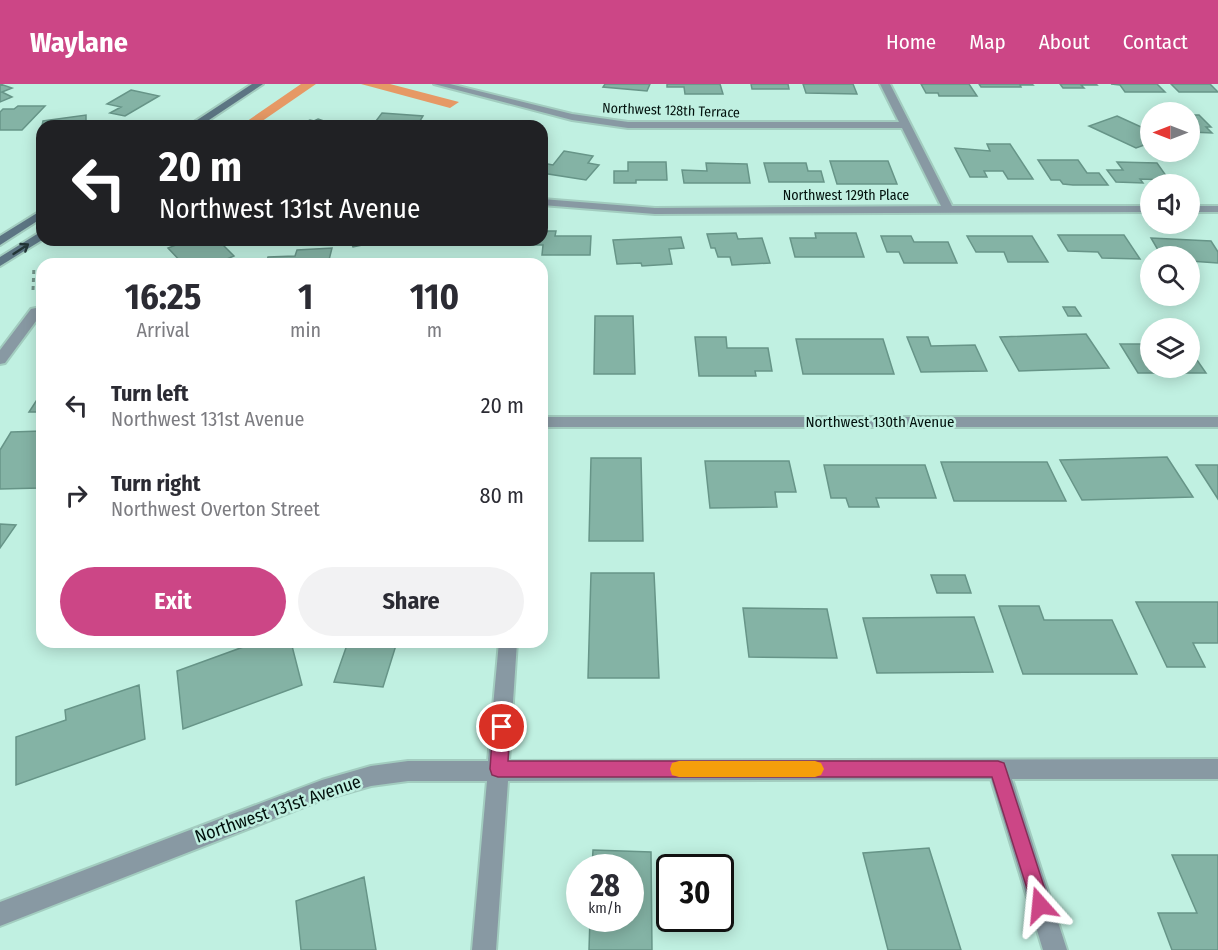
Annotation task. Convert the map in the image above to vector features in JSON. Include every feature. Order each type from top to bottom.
[{"type":"main road","points":[[202,120],[258,84]]},
{"type":"main road","points":[[0,241],[36,217]]},
{"type":"main road","points":[[0,262],[36,239]]},
{"type":"street","name":"Northwest 128th Terrace","points":[[439,84],[572,117],[628,125],[906,125]]},
{"type":"street","points":[[885,84],[948,209]]},
{"type":"street","name":"Northwest 129th Place","points":[[548,202],[655,211],[1140,209]]},
{"type":"street","points":[[1200,209],[1218,209]]},
{"type":"street","points":[[0,360],[36,312]]},
{"type":"street","name":"Northwest 130th Avenue","points":[[548,422],[1218,422]]},
{"type":"street","points":[[484,950],[508,648]]},
{"type":"street","points":[[998,769],[1055,950]]},
{"type":"street","name":"Northwest 131st Avenue","points":[[0,914],[322,790],[371,776],[408,771],[1218,769]]},
{"type":"path","points":[[14,253],[36,267],[32,298],[36,312]]},
{"type":"shaded area","points":[[301,84],[316,84],[264,120],[249,120]]},
{"type":"shaded area","points":[[361,84],[390,84],[459,102],[450,108]]},
{"type":"building","points":[[0,84],[12,88],[2,92],[12,97],[0,102]]},
{"type":"building","points":[[605,84],[650,84],[647,91],[603,87]]},
{"type":"building","points":[[667,84],[720,84],[723,94],[685,94],[684,87],[667,87]]},
{"type":"building","points":[[751,84],[788,84],[789,89],[752,89]]},
{"type":"building","points":[[803,84],[853,84],[857,94],[806,93]]},
{"type":"building","points":[[921,84],[969,84],[977,96],[939,96],[938,93],[926,93]]},
{"type":"building","points":[[979,84],[1032,84],[1033,85],[981,87]]},
{"type":"building","points":[[1060,84],[1097,85],[1081,85],[1084,88],[1063,88]]},
{"type":"building","points":[[1111,84],[1157,84],[1165,92],[1125,92],[1120,85]]},
{"type":"building","points":[[1171,84],[1210,84],[1218,92],[1179,92]]},
{"type":"building","points":[[131,90],[159,96],[125,116],[110,113],[121,107],[107,104]]},
{"type":"building","points":[[18,106],[45,106],[22,130],[0,130],[0,112],[3,109],[14,109]]},
{"type":"building","points":[[382,113],[423,116],[421,120],[377,120]]},
{"type":"building","points":[[86,115],[86,120],[50,120]]},
{"type":"building","points":[[1117,116],[1140,126],[1140,147],[1136,148],[1089,126]]},
{"type":"building","points":[[1200,116],[1211,127],[1206,127],[1212,133],[1200,132]]},
{"type":"building","points":[[987,144],[1010,144],[1033,179],[1008,179],[1003,171],[984,171],[987,177],[970,177],[955,148],[990,151]]},
{"type":"building","points":[[564,151],[593,156],[588,163],[599,165],[586,180],[548,174],[548,164],[553,165]]},
{"type":"building","points":[[1038,160],[1078,160],[1087,173],[1099,173],[1108,185],[1073,185],[1063,184],[1060,180],[1051,180]]},
{"type":"building","points":[[830,161],[888,161],[897,184],[837,184]]},
{"type":"building","points":[[628,162],[666,162],[667,180],[614,183],[614,171],[628,171]]},
{"type":"building","points":[[1117,162],[1157,163],[1165,174],[1140,174],[1140,183],[1116,182],[1107,170],[1123,170]]},
{"type":"building","points":[[706,163],[747,164],[750,183],[684,183],[682,170],[707,171]]},
{"type":"building","points":[[764,163],[806,163],[808,171],[821,171],[824,182],[769,182]]},
{"type":"building","points":[[548,231],[556,231],[555,236],[591,236],[590,255],[542,255],[543,246],[548,246]]},
{"type":"building","points":[[736,233],[738,239],[762,238],[770,263],[732,265],[730,257],[718,257],[715,248],[711,248],[707,234]]},
{"type":"building","points":[[815,233],[856,233],[864,257],[795,257],[790,238],[816,238]]},
{"type":"building","points":[[1058,235],[1124,235],[1140,259],[1102,258],[1098,252],[1068,251]]},
{"type":"building","points":[[881,236],[911,236],[914,242],[948,242],[957,263],[904,263],[899,252],[887,252]]},
{"type":"building","points":[[967,236],[1032,236],[1048,262],[1008,262],[1004,252],[976,252]]},
{"type":"building","points":[[681,237],[684,248],[669,249],[672,264],[642,266],[641,263],[617,264],[613,240]]},
{"type":"building","points":[[1151,238],[1211,241],[1218,252],[1218,263],[1200,262],[1200,246],[1156,246]]},
{"type":"building","points":[[173,246],[224,246],[234,256],[229,258],[177,258],[168,248]]},
{"type":"building","points":[[332,248],[330,258],[268,258],[295,256],[297,250]]},
{"type":"building","points":[[1063,307],[1075,307],[1081,316],[1068,316]]},
{"type":"building","points":[[595,316],[633,316],[635,374],[594,374]]},
{"type":"building","points":[[1086,334],[1109,368],[1019,371],[1000,337]]},
{"type":"building","points":[[695,337],[726,337],[727,348],[768,348],[772,371],[755,371],[756,376],[699,376]]},
{"type":"building","points":[[907,337],[928,337],[931,346],[975,345],[987,371],[921,372]]},
{"type":"building","points":[[796,339],[883,339],[894,374],[803,374]]},
{"type":"building","points":[[1120,344],[1140,344],[1140,373]]},
{"type":"building","points":[[1200,364],[1206,373],[1200,373]]},
{"type":"building","points":[[36,401],[36,412],[29,412]]},
{"type":"building","points":[[36,431],[36,488],[0,489],[0,450],[11,432]]},
{"type":"building","points":[[1167,457],[1193,497],[1082,500],[1060,460]]},
{"type":"building","points":[[591,458],[641,458],[643,541],[589,541]]},
{"type":"building","points":[[705,461],[789,461],[796,492],[775,492],[777,507],[710,508]]},
{"type":"building","points":[[941,462],[1047,462],[1066,501],[954,501]]},
{"type":"building","points":[[824,465],[925,465],[936,498],[876,498],[879,507],[849,507],[846,498],[831,498]]},
{"type":"building","points":[[1196,465],[1218,465],[1218,499]]},
{"type":"building","points":[[0,524],[16,525],[0,548]]},
{"type":"building","points":[[591,573],[654,573],[659,678],[588,678]]},
{"type":"building","points":[[931,575],[965,575],[971,593],[937,593]]},
{"type":"building","points":[[1136,602],[1218,602],[1218,643],[1193,643],[1205,667],[1167,667]]},
{"type":"building","points":[[999,606],[1039,606],[1044,620],[1112,620],[1137,674],[1023,674]]},
{"type":"building","points":[[743,608],[827,609],[837,658],[749,657]]},
{"type":"building","points":[[974,617],[993,672],[877,673],[863,618]]},
{"type":"building","points":[[240,648],[293,648],[302,685],[183,729],[177,671]]},
{"type":"building","points":[[346,648],[395,648],[383,687],[334,682]]},
{"type":"building","points":[[139,685],[145,739],[16,785],[16,737],[66,720],[65,710]]},
{"type":"building","points":[[929,848],[961,950],[888,950],[863,853]]},
{"type":"building","points":[[593,850],[651,852],[652,950],[589,950],[590,932],[644,932],[644,854],[593,854]]},
{"type":"building","points":[[1172,855],[1218,855],[1218,950],[1172,950],[1158,913],[1197,913]]},
{"type":"building","points":[[364,877],[376,950],[301,950],[296,901]]},
{"type":"slow traffic","points":[[679,769],[815,769]]},
{"type":"route","points":[[502,727],[498,769],[998,769],[1040,905]]}]
